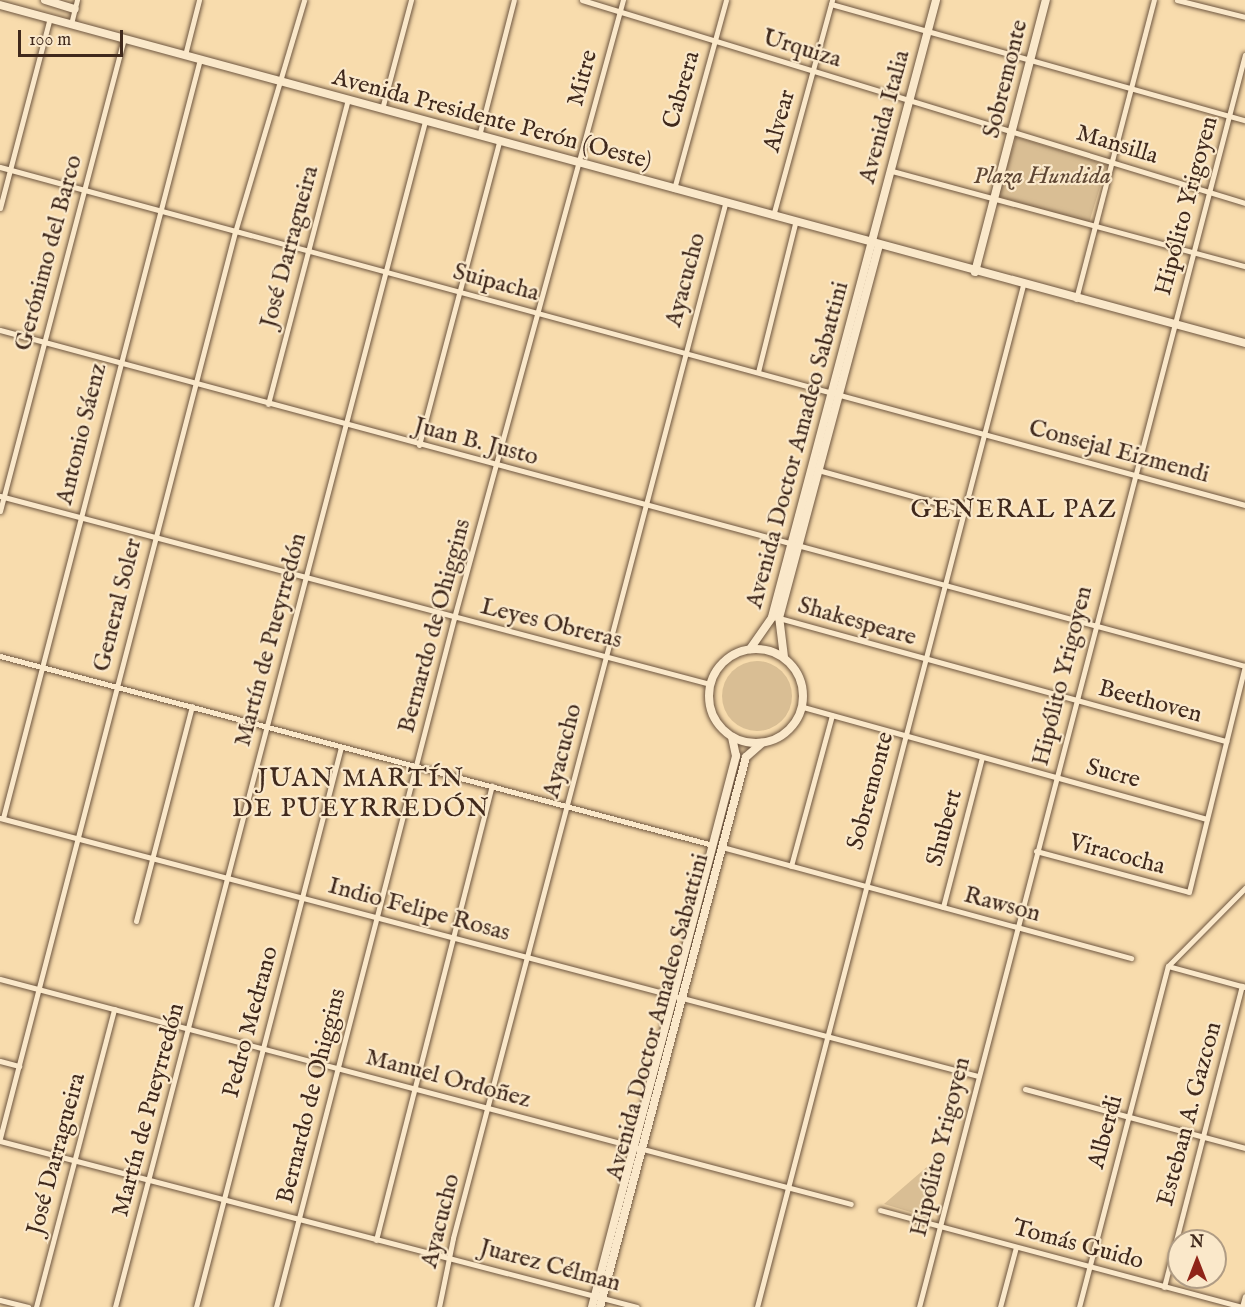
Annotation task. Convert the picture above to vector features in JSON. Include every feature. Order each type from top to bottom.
[{"type":"main road","points":[[45,0],[75,9]]},
{"type":"main road","name":"Avenida Italia","points":[[876,245],[892,171],[936,0]]},
{"type":"main road","name":"Sobremonte","points":[[975,272],[1046,0]]},
{"type":"main road","name":"Avenida Presidente Perón (Oeste)","points":[[0,5],[795,224],[1245,343]]},
{"type":"main road","name":"Avenida Doctor Amadeo Sabattini","points":[[783,657],[779,618],[795,544],[876,245]]},
{"type":"main road","name":"Avenida Doctor Amadeo Sabattini","points":[[750,649],[769,626],[818,470],[835,394]]},
{"type":"main road","points":[[750,649],[783,657],[801,679],[803,707],[788,731],[762,743],[732,737],[712,714],[710,684],[725,661],[750,649]]},
{"type":"main road","name":"Avenida Doctor Amadeo Sabattini","points":[[592,1307],[599,1297],[644,1149],[712,845],[736,756],[732,737]]},
{"type":"main road","name":"Avenida Doctor Amadeo Sabattini","points":[[600,1307],[599,1297],[635,1146],[746,757],[762,743]]},
{"type":"street","points":[[71,24],[77,0]]},
{"type":"street","points":[[185,55],[199,0]]},
{"type":"street","name":"General Soler","points":[[0,1139],[194,384],[235,232],[304,0]]},
{"type":"street","points":[[382,110],[411,0]]},
{"type":"street","points":[[479,136],[514,0]]},
{"type":"street","name":"Urquiza","points":[[582,0],[1012,131]]},
{"type":"street","name":"Mitre","points":[[576,164],[623,0]]},
{"type":"street","name":"Cabrera","points":[[674,189],[726,0]]},
{"type":"street","points":[[1076,299],[1154,0]]},
{"type":"street","points":[[1177,0],[1245,17]]},
{"type":"street","points":[[832,2],[927,33],[1245,120]]},
{"type":"street","name":"Alvear","points":[[773,218],[832,2]]},
{"type":"street","points":[[0,207],[50,18]]},
{"type":"street","name":"Gerónimo del Barco","points":[[0,511],[2,496],[124,39]]},
{"type":"street","name":"Hipólito Yrigoyen","points":[[919,1307],[1015,928],[1245,55]]},
{"type":"street","name":"Antonio Sáenz","points":[[1,818],[200,59]]},
{"type":"street","name":"José Darragueira","points":[[268,404],[348,100]]},
{"type":"street","name":"Martín de Pueyrredón","points":[[115,1307],[425,121]]},
{"type":"street","name":"Mansilla","points":[[1012,131],[1245,203]]},
{"type":"street","points":[[419,445],[500,142]]},
{"type":"street","name":"Bernardo de Ohiggins","points":[[276,1307],[454,618],[576,164]]},
{"type":"street","name":"Suipacha","points":[[0,167],[983,434]]},
{"type":"street","points":[[892,171],[1245,266]]},
{"type":"street","name":"Ayacucho","points":[[440,1307],[449,1258],[725,204]]},
{"type":"street","points":[[758,372],[795,224]]},
{"type":"street","name":"Sobremonte","points":[[757,1307],[1023,285]]},
{"type":"street","name":"Juan B. Justo","points":[[0,330],[344,426],[646,507],[795,544],[1094,628],[1245,666]]},
{"type":"street","name":"Consejal Eizmendi","points":[[983,434],[1245,505]]},
{"type":"street","points":[[818,470],[963,510]]},
{"type":"street","name":"Leyes Obreras","points":[[2,496],[153,540],[710,684]]},
{"type":"street","name":"Shakespeare","points":[[779,618],[925,660]]},
{"type":"street","points":[[0,656],[712,845]]},
{"type":"street","name":"Beethoven","points":[[925,660],[1226,741]]},
{"type":"street","points":[[1207,819],[1245,666]]},
{"type":"street","points":[[136,921],[192,706]]},
{"type":"street","points":[[803,707],[906,735]]},
{"type":"street","points":[[792,866],[832,716]]},
{"type":"street","name":"Sucre","points":[[906,735],[1207,819]]},
{"type":"street","name":"Pedro Medrano","points":[[196,1307],[341,747]]},
{"type":"street","name":"Shubert","points":[[943,907],[982,757]]},
{"type":"street","points":[[376,1240],[412,1088],[492,786]]},
{"type":"street","name":"Indio Felipe Rosas","points":[[1,818],[978,1076]]},
{"type":"street","name":"Viracocha","points":[[1036,852],[1189,892],[1207,819]]},
{"type":"street","name":"Rawson","points":[[722,847],[1131,958]]},
{"type":"street","points":[[1244,987],[1168,966],[1245,888]]},
{"type":"street","name":"Alberdi","points":[[1078,1307],[1168,966]]},
{"type":"street","name":"Manuel Ordoñez","points":[[0,980],[852,1204]]},
{"type":"street","name":"Esteban A. Gazcon","points":[[1164,1287],[1244,987]]},
{"type":"street","name":"José Darragueira","points":[[36,1307],[114,1009]]},
{"type":"street","points":[[0,1061],[19,1066]]},
{"type":"street","points":[[1025,1089],[1130,1115],[1245,1148]]},
{"type":"street","name":"Juarez Célman","points":[[0,1139],[299,1220],[637,1307]]},
{"type":"street","points":[[880,1210],[940,1226]]},
{"type":"street","name":"Tomás Guido","points":[[940,1226],[1242,1307]]},
{"type":"street","points":[[1000,1307],[1016,1247]]},
{"type":"street","points":[[1242,1307],[1245,1296]]},
{"type":"street","points":[[0,1300],[28,1307]]},
{"type":"green space","name":"Plaza Hundida","points":[[1016,137],[1107,165],[1089,224],[998,196]]},
{"type":"green space","points":[[757,661],[770,664],[782,671],[789,683],[792,696],[789,709],[782,721],[770,728],[757,731],[744,728],[732,721],[725,709],[722,696],[725,683],[732,671],[744,664]]},
{"type":"green space","points":[[943,1153],[927,1217],[884,1204]]},
{"type":"district","name":"GENERAL PAZ","points":[[1014,510]]},
{"type":"district","name":"JUAN MARTÍN DE PUEYRREDÓN","points":[[361,794]]}]
